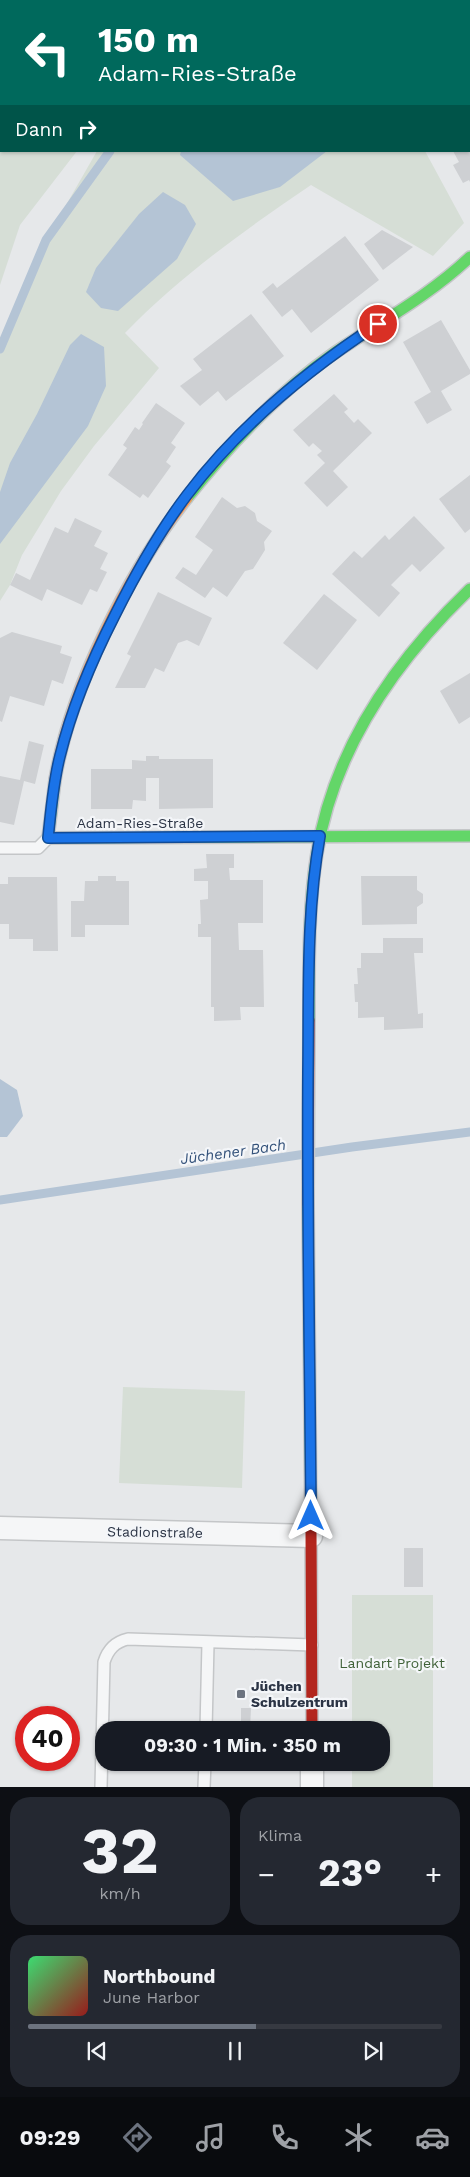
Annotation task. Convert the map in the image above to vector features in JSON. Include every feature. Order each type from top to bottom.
[{"type":"street","points":[[48,838],[60,757],[81,690],[102,640],[130,586],[157,537],[187,494],[239,436],[297,382],[342,347],[435,288],[456,272],[470,257]]},
{"type":"street","points":[[312,1721],[308,1133],[310,928],[313,882],[320,836],[337,778],[358,731],[370,709],[412,648],[470,589]]},
{"type":"street","name":"Adam-Ries-Straße","points":[[48,838],[470,836]]},
{"type":"street","name":"Stadionstraße","points":[[0,1528],[311,1536]]},
{"type":"street","points":[[312,1771],[312,1787]]},
{"type":"lane","points":[[0,848],[38,848],[48,838]]},
{"type":"lane","points":[[101,1787],[104,1662],[108,1650],[117,1642],[128,1639],[312,1645]]},
{"type":"lane","points":[[206,1721],[208,1643]]},
{"type":"lane","points":[[204,1787],[205,1771]]},
{"type":"green space","points":[[0,152],[76,152],[20,225],[0,285]]},
{"type":"green space","points":[[96,152],[426,152],[464,223],[433,256],[311,185],[214,254],[168,292],[125,333],[159,368],[94,446],[61,491],[22,555],[10,585],[0,601],[0,349],[46,240]]},
{"type":"green space","points":[[123,1387],[245,1391],[242,1488],[119,1483]]},
{"type":"green space","name":"Landart Projekt","points":[[352,1595],[433,1595],[433,1787],[352,1787],[352,1771],[390,1771],[390,1721],[352,1721]]},
{"type":"water","points":[[181,152],[326,152],[280,187],[233,201],[180,155]]},
{"type":"water","points":[[163,192],[185,205],[196,224],[177,259],[118,311],[101,308],[86,292],[96,268],[139,214]]},
{"type":"water","points":[[81,334],[104,347],[106,386],[88,426],[0,544],[0,492],[10,463],[37,414],[70,345]]},
{"type":"water","points":[[0,1079],[17,1090],[23,1116],[7,1137],[0,1137]]},
{"type":"building","points":[[454,152],[470,152],[470,182],[469,180],[463,183],[453,165],[459,162]]},
{"type":"building","points":[[382,230],[413,247],[383,270],[364,244]]},
{"type":"building","points":[[345,236],[379,280],[311,333],[292,309],[282,317],[262,292],[273,283],[277,288]]},
{"type":"building","points":[[251,314],[284,356],[226,401],[218,391],[200,406],[180,386],[202,370],[193,359]]},
{"type":"building","points":[[441,320],[470,370],[470,374],[441,391],[452,410],[427,424],[414,402],[431,392],[403,342]]},
{"type":"building","points":[[334,394],[348,409],[344,412],[354,423],[358,419],[372,433],[333,471],[348,487],[327,507],[304,483],[325,463],[317,455],[322,451],[313,443],[309,447],[293,430]]},
{"type":"building","points":[[156,403],[185,423],[171,443],[176,447],[166,462],[171,466],[148,498],[143,494],[140,498],[108,475],[127,448],[123,445],[135,427],[139,430]]},
{"type":"building","points":[[470,475],[470,529],[465,533],[439,499]]},
{"type":"building","points":[[222,497],[237,508],[245,506],[255,513],[257,521],[272,531],[264,542],[265,550],[253,569],[245,571],[227,597],[213,587],[205,598],[175,578],[183,567],[196,575],[213,550],[195,537]]},
{"type":"building","points":[[414,516],[445,548],[420,572],[412,564],[391,585],[400,593],[379,617],[332,574],[354,551],[362,558],[385,535],[389,540]]},
{"type":"building","points":[[75,518],[102,531],[94,546],[108,553],[100,569],[107,572],[97,592],[90,589],[82,605],[47,589],[42,601],[10,585],[16,573],[30,580],[55,527],[68,533]]},
{"type":"building","points":[[158,592],[212,618],[199,646],[187,640],[178,643],[164,672],[155,668],[145,688],[115,688],[131,656],[127,654]]},
{"type":"building","points":[[324,594],[357,620],[317,670],[283,643]]},
{"type":"building","points":[[12,632],[62,646],[60,653],[72,657],[63,684],[52,680],[44,706],[10,696],[2,722],[0,721],[0,638]]},
{"type":"building","points":[[470,673],[470,717],[459,724],[440,691]]},
{"type":"building","points":[[29,741],[44,745],[35,784],[24,781],[14,825],[0,822],[0,776],[20,780]]},
{"type":"building","points":[[146,756],[159,756],[159,759],[213,759],[213,808],[159,809],[159,778],[146,778],[146,801],[133,800],[132,809],[91,809],[91,769],[132,769],[132,760],[146,761]]},
{"type":"building","points":[[206,854],[234,854],[234,868],[229,868],[230,880],[263,880],[263,923],[238,923],[239,950],[263,950],[264,1007],[240,1007],[241,1020],[214,1021],[214,1007],[211,1007],[211,937],[198,937],[198,924],[201,924],[200,900],[208,899],[208,881],[194,881],[194,869],[207,868]]},
{"type":"building","points":[[98,876],[116,876],[116,881],[129,881],[129,925],[85,925],[85,937],[71,937],[71,901],[84,901],[85,881],[98,881]]},
{"type":"building","points":[[361,876],[417,876],[417,890],[423,894],[423,903],[417,907],[417,924],[362,925]]},
{"type":"building","points":[[8,877],[57,877],[58,951],[33,951],[33,939],[9,939],[9,924],[0,924],[0,884],[8,884]]},
{"type":"building","points":[[383,938],[423,938],[423,953],[414,953],[418,1014],[423,1013],[423,1028],[384,1030],[384,1017],[358,1018],[358,1002],[355,1002],[354,984],[358,984],[357,968],[361,968],[361,953],[383,953]]},
{"type":"building","points":[[404,1548],[423,1548],[423,1587],[404,1587]]},
{"type":"building","points":[[241,1708],[251,1708],[250,1721],[241,1721]]},
{"type":"waterway","points":[[0,349],[46,240],[109,152]]},
{"type":"waterway","name":"Jüchener Bach","points":[[0,1200],[352,1147],[470,1132]]},
{"type":"traffic: fast","points":[[187,498],[237,439],[293,385],[333,354],[438,284],[470,257]]},
{"type":"traffic: fast","points":[[309,1020],[310,936],[314,874],[325,814],[338,778],[353,742],[393,676],[417,646],[470,589]]},
{"type":"traffic: fast","points":[[55,780],[48,838],[470,836]]},
{"type":"traffic: fast","points":[[308,1204],[311,1531]]},
{"type":"traffic: slow","points":[[55,780],[74,708],[105,632],[144,560],[187,498]]},
{"type":"traffic: jam","points":[[308,1204],[309,1020]]},
{"type":"traffic: jam","points":[[311,1531],[312,1721]]},
{"type":"place","name":"Jüchen Schulzentrum","points":[[241,1694]]},
{"type":"route","points":[[311,1516],[308,1133],[309,994],[312,896],[320,836],[48,838],[55,780],[60,757],[65,736],[81,690],[109,626],[157,537],[187,494],[259,416],[316,367],[378,324]]}]
